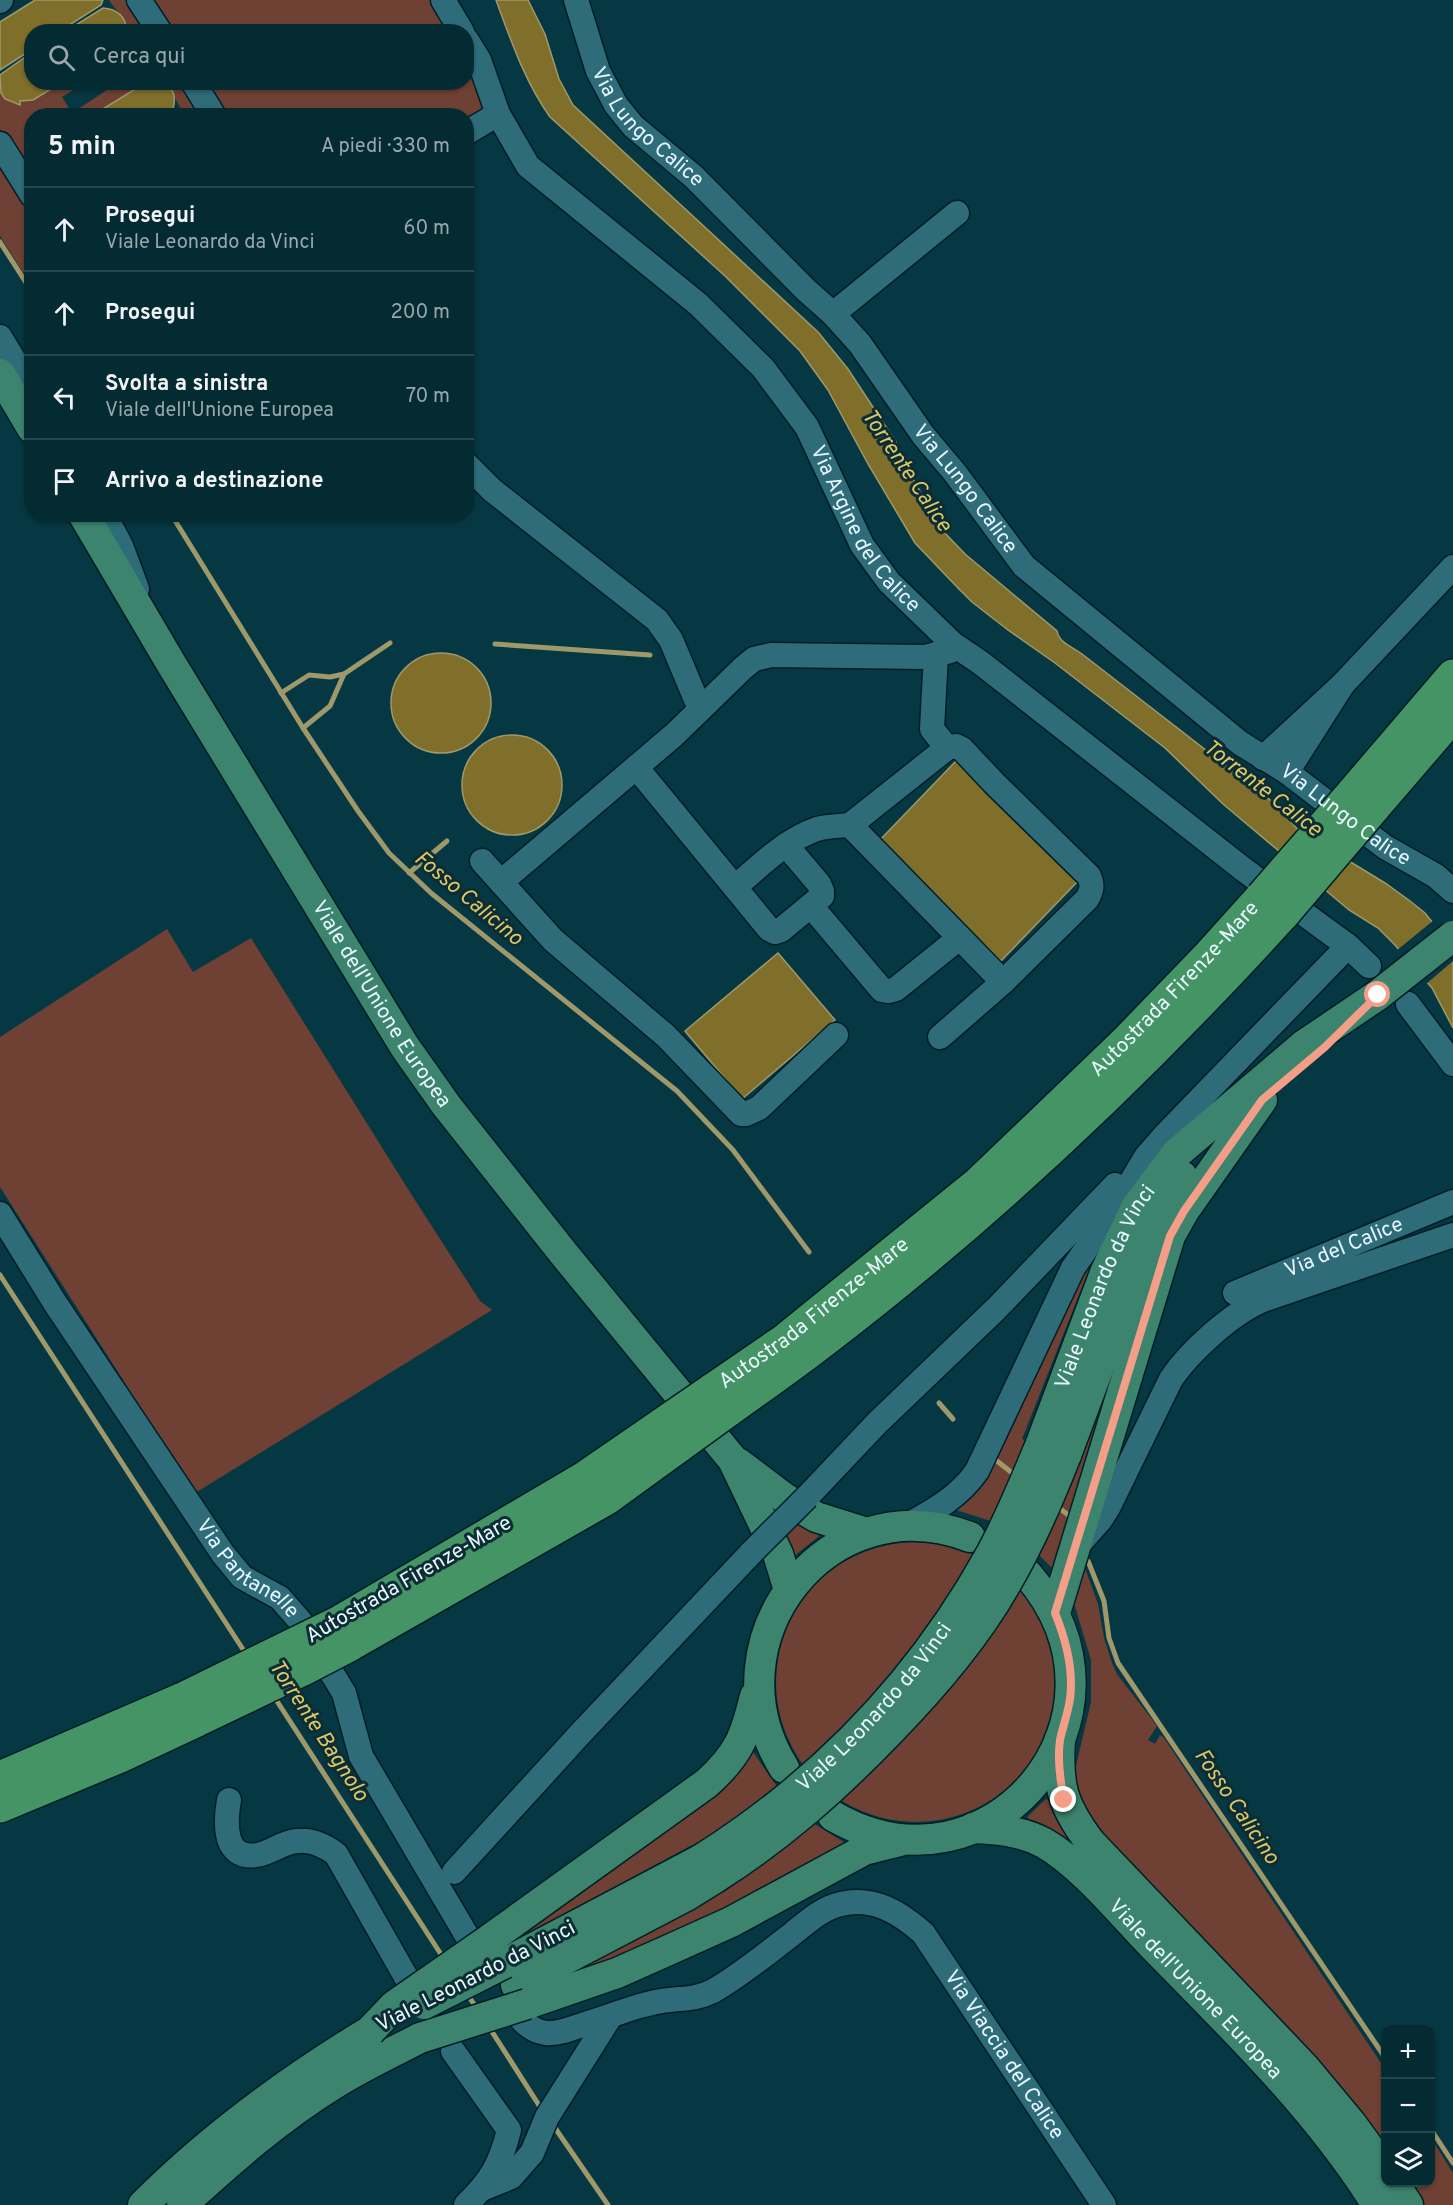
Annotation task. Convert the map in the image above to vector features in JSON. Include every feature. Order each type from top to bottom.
[{"type":"highway","name":"Autostrada Firenze-Mare","points":[[0,1778],[301,1670],[344,1633],[607,1498],[671,1435],[719,1401],[834,1332],[958,1231],[1021,1176],[1191,1013],[1272,906],[1362,801],[1453,676]]},
{"type":"highway","name":"Autostrada Firenze-Mare","points":[[1362,801],[1453,715]]},
{"type":"highway","name":"Autostrada Firenze-Mare","points":[[0,1806],[100,1765],[190,1710]]},
{"type":"main road","points":[[0,374],[24,414]]},
{"type":"main road","name":"Viale dell'Unione Europea","points":[[88,522],[405,1047],[446,1106],[733,1460],[778,1554],[789,1590]]},
{"type":"main road","name":"Viale Leonardo da Vinci","points":[[143,2205],[195,2157],[286,2085],[313,2065],[370,2031],[394,2005],[505,1974],[686,1896],[709,1868],[776,1836],[826,1795],[940,1677],[978,1627],[1008,1581],[1034,1532],[1053,1451],[1117,1246],[1137,1206],[1176,1154],[1304,1045],[1377,996],[1453,936]]},
{"type":"main road","name":"Viale Leonardo da Vinci","points":[[1053,1451],[1153,1222],[1175,1184],[1201,1153],[1325,1047],[1377,996]]},
{"type":"main road","points":[[1055,1613],[1072,1551],[1170,1236],[1184,1211],[1262,1100]]},
{"type":"main road","points":[[1119,1202],[1176,1154]]},
{"type":"main road","name":"Viale dell'Unione Europea","points":[[733,1460],[783,1497],[816,1517],[867,1533]]},
{"type":"main road","name":"Viale dell'Unione Europea","points":[[784,1768],[772,1748],[765,1727],[758,1685],[760,1660],[766,1635],[775,1612],[789,1590],[804,1572],[823,1556],[867,1533],[906,1526],[932,1527],[970,1537]]},
{"type":"main road","name":"Viale dell'Unione Europea","points":[[833,1816],[866,1832],[887,1837],[930,1839],[973,1828],[993,1819],[1016,1802],[1035,1782],[1051,1759],[1060,1739],[1071,1697],[1071,1675],[1069,1654],[1055,1613],[1028,1575]]},
{"type":"main road","points":[[505,1974],[726,1766],[747,1730],[758,1685]]},
{"type":"main road","name":"Viale dell'Unione Europea","points":[[1060,1739],[1059,1765],[1064,1800],[1082,1832],[1305,2068],[1350,2122],[1381,2164]]},
{"type":"main road","name":"Viale dell'Unione Europea","points":[[973,1828],[1021,1834],[1041,1842],[1073,1864],[1230,2025],[1300,2102],[1346,2159],[1377,2205]]},
{"type":"main road","points":[[505,1974],[617,1973],[731,1922],[864,1850],[908,1839]]},
{"type":"main road","name":"Viale Leonardo da Vinci","points":[[182,2205],[271,2128],[299,2107],[335,2083],[420,2038],[505,1974]]},
{"type":"main road","points":[[1396,2187],[1407,2205]]},
{"type":"street","points":[[139,0],[155,24]]},
{"type":"street","points":[[443,0],[457,24]]},
{"type":"street","name":"Via Lungo Calice","points":[[576,0],[604,85],[616,105],[633,126],[694,177],[833,314],[869,355],[923,435],[955,473],[1024,566],[1240,743],[1287,772],[1385,846],[1447,877]]},
{"type":"street","name":"Via Argine del Calice","points":[[474,52],[498,114],[528,166],[698,304],[763,368],[807,427],[862,545],[889,582],[953,644],[981,663],[1243,869],[1347,946],[1369,966]]},
{"type":"street","points":[[198,90],[209,108]]},
{"type":"street","points":[[474,128],[498,114]]},
{"type":"street","points":[[0,144],[24,182]]},
{"type":"street","points":[[833,314],[957,213]]},
{"type":"street","points":[[0,337],[24,377]]},
{"type":"street","points":[[474,472],[492,490],[657,620],[671,640],[700,709]]},
{"type":"street","points":[[108,522],[130,567],[147,623]]},
{"type":"street","points":[[1263,758],[1343,684],[1453,567]]},
{"type":"street","points":[[501,882],[674,735],[754,659],[764,656],[925,657],[961,649]]},
{"type":"street","points":[[936,654],[932,729],[947,748]]},
{"type":"street","points":[[1287,772],[1343,684]]},
{"type":"street","points":[[735,887],[786,845],[819,829],[850,825],[947,748],[956,746],[962,749],[1089,876],[1092,887],[1087,899],[1003,982],[940,1037]]},
{"type":"street","points":[[636,767],[769,928],[775,932],[781,930],[822,896],[819,884],[786,845]]},
{"type":"street","points":[[850,825],[958,939],[1003,982]]},
{"type":"street","points":[[482,861],[553,940],[670,1040],[741,1114],[759,1108],[836,1035]]},
{"type":"street","points":[[811,906],[882,990],[890,992],[958,939]]},
{"type":"street","points":[[454,1872],[580,1734],[752,1552],[877,1423],[996,1309],[1146,1157],[1167,1132],[1347,946]]},
{"type":"street","points":[[1408,1004],[1453,1064]]},
{"type":"street","name":"Viale Leonardo da Vinci","points":[[906,1526],[940,1508],[961,1491],[977,1471],[1073,1268],[1119,1202],[1146,1157]]},
{"type":"street","name":"Via del Calice","points":[[1235,1293],[1453,1202]]},
{"type":"street","name":"Via Pantanelle","points":[[0,1214],[55,1303],[227,1560],[242,1577],[280,1598],[300,1622],[344,1693],[361,1756],[505,1974]]},
{"type":"street","points":[[1072,1551],[1101,1519],[1109,1506],[1170,1379],[1186,1358],[1238,1313],[1263,1300],[1453,1235]]},
{"type":"street","points":[[229,1800],[226,1818],[228,1839],[235,1849],[242,1853],[258,1855],[295,1841],[307,1841],[324,1845],[336,1854],[406,1977]]},
{"type":"street","name":"Via Viaccia del Calice","points":[[610,2017],[669,2000],[700,1997],[756,1962],[819,1914],[839,1904],[856,1902],[876,1904],[897,1913],[923,1933],[1104,2205]]},
{"type":"street","points":[[505,1974],[538,2031],[547,2033],[563,2031],[610,2017]]},
{"type":"street","points":[[474,2197],[511,2177],[532,2152],[547,2117],[610,2017]]},
{"type":"street","points":[[453,2051],[509,2130],[501,2160],[474,2197]]},
{"type":"shaded area","points":[[109,0],[129,0],[144,24],[125,24]]},
{"type":"shaded area","points":[[150,0],[439,0],[453,24],[165,24]]},
{"type":"shaded area","points":[[474,71],[486,109],[474,117],[474,108],[220,108],[209,90],[474,90]]},
{"type":"shaded area","points":[[49,90],[74,90],[62,97],[69,108],[24,108],[24,168],[0,129],[0,91],[20,104],[20,101],[33,100]]},
{"type":"shaded area","points":[[107,90],[134,90],[104,108],[80,108]]},
{"type":"shaded area","points":[[169,90],[188,90],[199,108],[181,108]]},
{"type":"shaded area","points":[[0,164],[24,202],[24,274],[0,236]]},
{"type":"shaded area","points":[[167,929],[193,972],[251,938],[480,1301],[492,1310],[195,1493],[0,1187],[0,1037]]},
{"type":"shaded area","points":[[1087,1265],[1090,1267],[1022,1439],[1076,1459],[1140,1292],[1055,1571],[1025,1541],[1000,1524],[956,1510],[971,1496]]},
{"type":"shaded area","points":[[771,1505],[819,1534],[819,1536],[793,1557]]},
{"type":"shaded area","points":[[916,1542],[943,1545],[970,1553],[994,1566],[1015,1583],[1032,1604],[1045,1628],[1053,1655],[1056,1682],[1053,1709],[1045,1736],[1032,1760],[1015,1781],[994,1798],[970,1811],[943,1819],[916,1822],[889,1819],[862,1811],[838,1798],[817,1781],[800,1760],[787,1736],[779,1709],[776,1682],[779,1655],[787,1628],[800,1604],[817,1583],[838,1566],[862,1553],[889,1545]]},
{"type":"shaded area","points":[[1082,1560],[1098,1604],[1104,1638],[1112,1663],[1117,1674],[1157,1726],[1148,1740],[1155,1744],[1160,1735],[1164,1738],[1381,2063],[1381,2143],[1090,1821],[1076,1790],[1075,1770],[1091,1702],[1091,1660],[1072,1596]]},
{"type":"shaded area","points":[[751,1749],[783,1795],[808,1820],[847,1844],[738,1908],[548,1985],[723,1888],[692,1845],[521,1937],[516,1939],[515,1937]]},
{"type":"shaded area","points":[[1046,1799],[1050,1800],[1069,1837],[1068,1841],[1028,1820],[1028,1816]]},
{"type":"shaded area","points":[[1435,2144],[1453,2173],[1453,2205],[1424,2205],[1413,2187],[1435,2187]]},
{"type":"water","points":[[35,0],[103,0],[101,5],[71,24],[24,24],[24,55],[0,70],[0,22]]},
{"type":"water","name":"Torrente Calice","points":[[496,0],[528,0],[545,34],[559,79],[573,105],[818,332],[848,369],[896,442],[907,468],[942,530],[965,554],[1057,631],[1063,642],[1082,654],[1278,806],[1298,830],[1385,883],[1425,913],[1453,948],[1453,1028],[1432,988],[1378,928],[1349,910],[1223,804],[1165,748],[972,602],[915,543],[868,464],[828,390],[800,351],[725,276],[550,117],[526,75]]},
{"type":"water","points":[[103,8],[113,10],[123,18],[126,24],[77,24]]},
{"type":"water","points":[[24,58],[24,90],[49,90],[33,100],[20,101],[20,105],[5,99],[1,93],[0,75]]},
{"type":"water","points":[[134,90],[172,90],[174,97],[173,108],[104,108]]},
{"type":"water","points":[[441,653],[469,661],[483,675],[491,703],[483,731],[469,745],[441,753],[413,745],[399,731],[391,703],[399,675],[413,661]]},
{"type":"water","points":[[512,735],[540,743],[554,757],[562,785],[554,813],[540,827],[512,835],[484,827],[470,813],[462,785],[470,757],[484,743]]},
{"type":"water","points":[[956,761],[1079,880],[1001,961],[878,842]]},
{"type":"water","points":[[778,953],[835,1020],[742,1099],[685,1031]]},
{"type":"pier","points":[[1434,920],[1453,944],[1453,961],[1425,985],[1396,951]]},
{"type":"waterway","name":"Fosso Calicino","points":[[0,242],[24,280]]},
{"type":"waterway","name":"Fosso Calicino","points":[[176,522],[303,728],[389,853],[431,893],[677,1091],[733,1150],[809,1252]]},
{"type":"waterway","points":[[303,728],[330,706],[344,674],[390,643]]},
{"type":"waterway","points":[[495,644],[650,655]]},
{"type":"waterway","points":[[281,693],[309,675],[330,677],[344,674]]},
{"type":"waterway","points":[[409,873],[447,841]]},
{"type":"waterway","name":"Torrente Bagnolo","points":[[0,1275],[246,1654]]},
{"type":"waterway","name":"Fosso Calicino","points":[[939,1403],[953,1419]]},
{"type":"waterway","name":"Fosso Calicino","points":[[997,1461],[1016,1476]]},
{"type":"waterway","name":"Fosso Calicino","points":[[1055,1505],[1071,1517]]},
{"type":"waterway","name":"Fosso Calicino","points":[[1088,1561],[1104,1601],[1109,1638],[1118,1663],[1381,2052]]},
{"type":"waterway","name":"Torrente Bagnolo","points":[[273,1695],[444,1959]]},
{"type":"waterway","name":"Torrente Bagnolo","points":[[466,1992],[477,2009]]},
{"type":"waterway","name":"Torrente Bagnolo","points":[[489,2027],[542,2110]]},
{"type":"waterway","name":"Torrente Bagnolo","points":[[553,2125],[608,2205]]},
{"type":"waterway","name":"Fosso Calicino","points":[[1433,2133],[1453,2163]]},
{"type":"route","points":[[1064,1800],[1060,1782],[1060,1739],[1071,1697],[1071,1675],[1069,1654],[1055,1613],[1170,1236],[1184,1211],[1262,1100],[1325,1047],[1378,995]]}]
